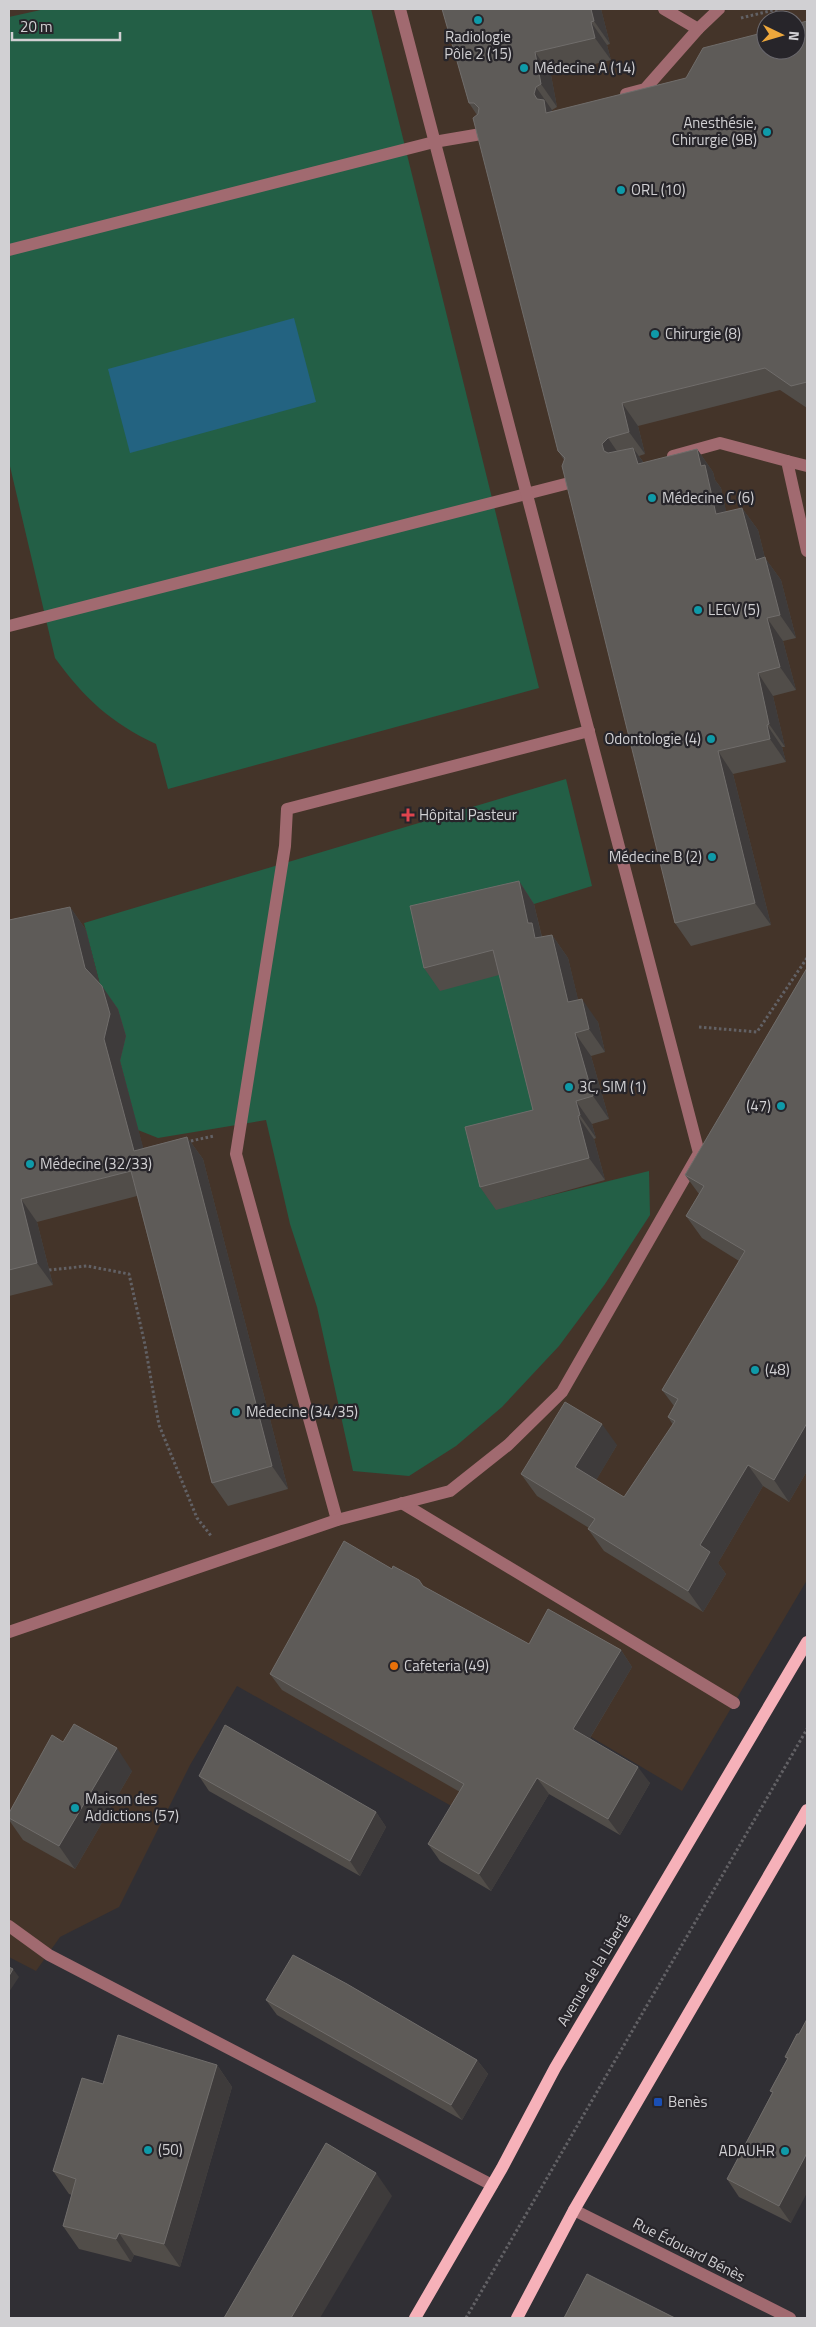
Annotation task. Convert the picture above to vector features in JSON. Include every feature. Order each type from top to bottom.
[{"type":"main road","name":"Avenue de la Liberté","points":[[415,2318],[492,2185],[555,2068],[807,1642]]},
{"type":"main road","points":[[517,2318],[574,2210],[807,1810]]},
{"type":"street","points":[[9,1632],[337,1520],[450,1491],[508,1445],[562,1392],[699,1152],[400,9]]},
{"type":"street","points":[[664,9],[698,29]]},
{"type":"street","points":[[610,99],[645,88],[698,29],[719,9]]},
{"type":"street","points":[[9,250],[434,142],[487,133]]},
{"type":"street","points":[[663,458],[720,443],[807,466]]},
{"type":"street","points":[[786,461],[807,551]]},
{"type":"street","points":[[9,626],[572,482]]},
{"type":"street","points":[[337,1520],[236,1154],[285,846],[287,809],[589,731]]},
{"type":"street","points":[[402,1503],[734,1704]]},
{"type":"street","points":[[9,1926],[49,1955],[492,2185]]},
{"type":"street","name":"Rue Édouard Bénès","points":[[574,2210],[790,2318]]},
{"type":"path","points":[[740,18],[778,9]]},
{"type":"path","points":[[699,1027],[757,1032],[807,958]]},
{"type":"path","points":[[183,1143],[239,1130]]},
{"type":"path","points":[[49,1270],[87,1266],[129,1274],[158,1425],[197,1518],[227,1557]]},
{"type":"path","points":[[466,2318],[807,1729]]},
{"type":"shaded area","name":"Hôpital Pasteur","points":[[9,9],[807,9],[807,1580],[682,1791],[522,1696],[455,1808],[237,1686],[190,1765],[119,1907],[60,1937],[36,1971],[9,1957]]},
{"type":"green space","points":[[45,9],[371,9],[539,688],[168,789],[156,744],[125,727],[100,708],[77,685],[55,658],[9,462],[9,17]]},
{"type":"green space","points":[[566,779],[592,886],[534,904],[509,973],[549,1133],[496,1209],[649,1171],[650,1215],[605,1284],[559,1346],[502,1407],[456,1446],[409,1476],[353,1471],[317,1307],[290,1224],[266,1120],[158,1138],[138,1130],[84,923]]},
{"type":"water","points":[[294,318],[316,402],[130,453],[108,369]]},
{"type":"building","points":[[442,9],[591,9],[594,21],[591,22],[595,38],[535,52],[541,84],[536,87],[534,94],[537,99],[544,100],[546,113],[686,78],[703,48],[756,35],[756,60],[806,60],[807,21],[807,382],[791,386],[765,368],[622,403],[629,432],[608,438],[602,444],[604,451],[608,453],[633,448],[638,464],[697,449],[701,466],[705,465],[716,514],[742,508],[756,560],[765,557],[780,615],[767,618],[780,667],[758,673],[769,724],[767,725],[770,739],[718,751],[755,903],[675,923],[562,466],[565,458],[558,451],[473,118],[478,114],[479,108],[474,103],[469,103]]},
{"type":"building","name":"3C, SIM (1)","points":[[519,881],[528,923],[532,923],[535,938],[552,935],[568,1002],[582,999],[589,1029],[575,1033],[593,1096],[576,1101],[589,1158],[480,1187],[465,1127],[533,1110],[493,950],[424,968],[410,906]]},
{"type":"building","points":[[70,907],[85,968],[102,986],[110,1014],[104,1039],[134,1151],[187,1137],[272,1466],[212,1483],[131,1171],[21,1199],[37,1263],[9,1270],[9,920]]},
{"type":"building","points":[[807,968],[807,1423],[774,1480],[748,1465],[700,1545],[710,1552],[688,1591],[588,1529],[595,1519],[521,1474],[565,1402],[602,1424],[575,1467],[624,1497],[675,1421],[668,1417],[678,1399],[662,1390],[745,1251],[686,1216],[704,1186],[685,1175]]},
{"type":"building","points":[[344,1541],[392,1569],[393,1566],[419,1580],[423,1586],[529,1644],[548,1609],[621,1650],[573,1729],[638,1767],[608,1819],[537,1778],[479,1874],[428,1844],[464,1784],[270,1674]]},
{"type":"building","points":[[74,1724],[117,1748],[59,1846],[9,1818],[9,1813],[52,1735],[63,1742]]},
{"type":"building","points":[[225,1725],[376,1812],[350,1861],[199,1776]]},
{"type":"building","points":[[293,1955],[347,1984],[477,2060],[451,2105],[266,2000]]},
{"type":"building","points":[[9,1967],[13,1969],[9,1976]]},
{"type":"building","points":[[807,2019],[807,2153],[779,2206],[727,2179],[773,2092],[770,2091],[788,2058],[785,2057]]},
{"type":"building","name":"(50)","points":[[118,2035],[217,2065],[164,2244],[119,2233],[116,2239],[63,2226],[76,2179],[53,2171],[82,2078],[103,2084]]},
{"type":"building","points":[[326,2143],[376,2173],[291,2318],[224,2318]]},
{"type":"building","points":[[587,2274],[675,2318],[564,2318]]},
{"type":"place","name":"Radiologie Pôle 2 (15)","points":[[478,20]]},
{"type":"place","name":"Médecine A (14)","points":[[524,68]]},
{"type":"place","name":"Anesthésie, Chirurgie (9B)","points":[[767,132]]},
{"type":"place","name":"ORL (10)","points":[[621,190]]},
{"type":"place","name":"Chirurgie (8)","points":[[655,334]]},
{"type":"place","name":"Médecine C (6)","points":[[652,498]]},
{"type":"place","name":"LECV (5)","points":[[698,610]]},
{"type":"place","name":"Odontologie (4)","points":[[711,739]]},
{"type":"place","name":"Hôpital Pasteur","points":[[408,815]]},
{"type":"place","name":"Médecine B (2)","points":[[712,857]]},
{"type":"place","name":"3C, SIM (1)","points":[[569,1087]]},
{"type":"place","name":"(47)","points":[[781,1106]]},
{"type":"place","name":"Médecine (32/33)","points":[[30,1164]]},
{"type":"place","name":"(48)","points":[[755,1370]]},
{"type":"place","name":"Médecine (34/35)","points":[[236,1412]]},
{"type":"place","name":"Cafeteria (49)","points":[[394,1666]]},
{"type":"place","name":"Maison des Addictions (57)","points":[[75,1808]]},
{"type":"place","name":"Benès","points":[[658,2102]]},
{"type":"place","name":"(50)","points":[[148,2150]]},
{"type":"place","name":"ADAUHR","points":[[785,2151]]}]
